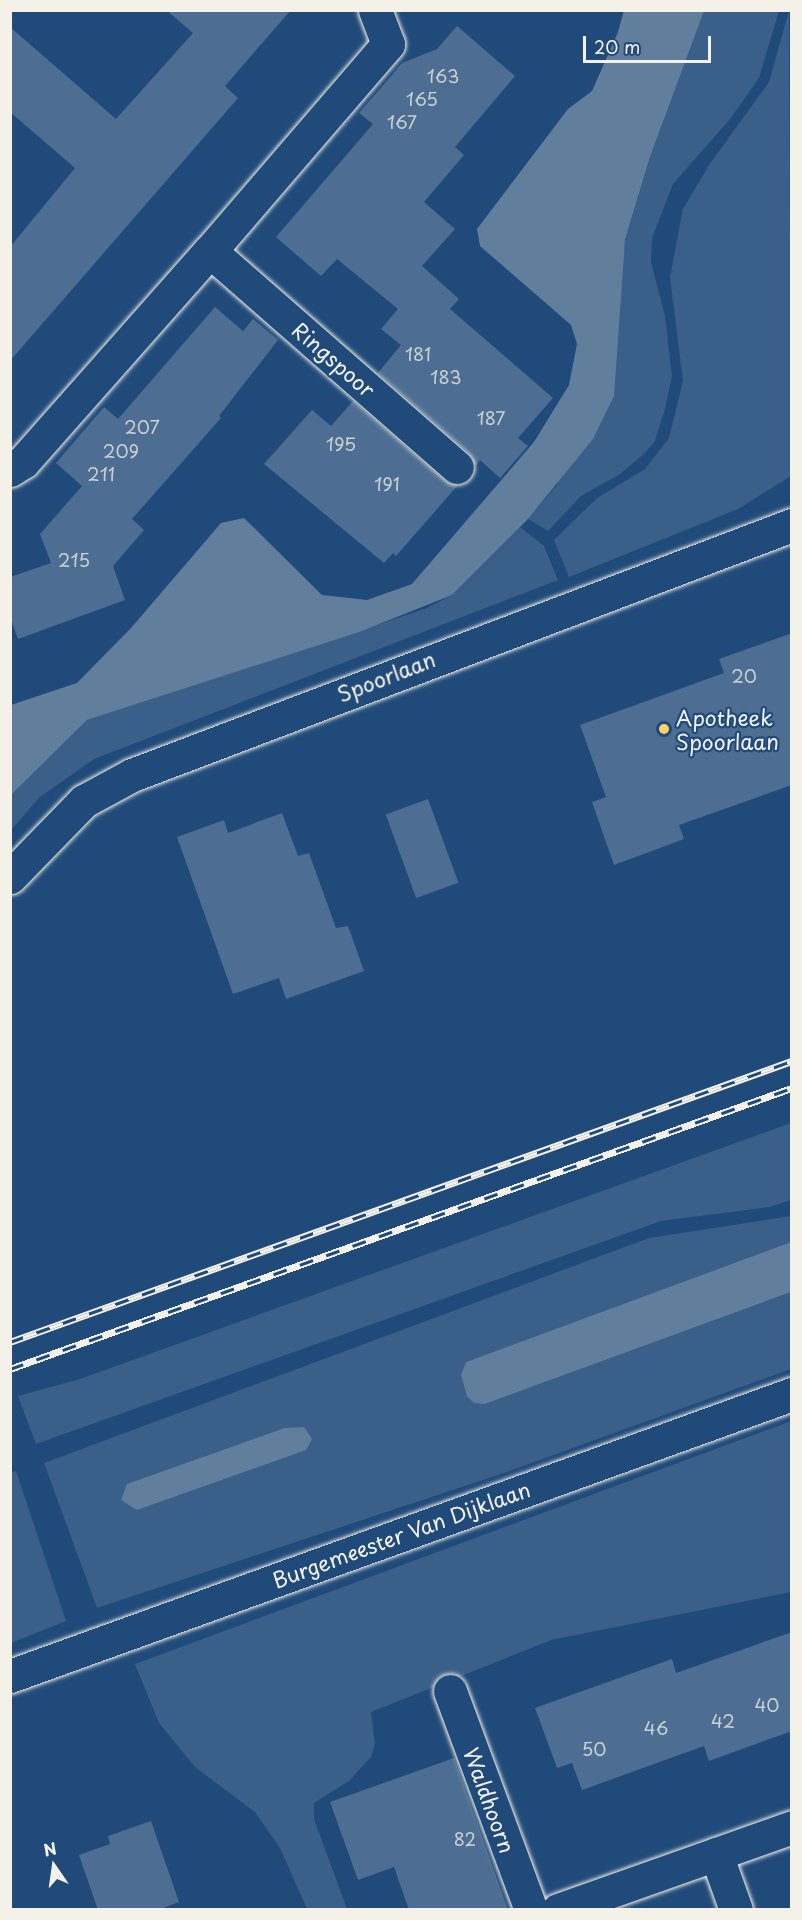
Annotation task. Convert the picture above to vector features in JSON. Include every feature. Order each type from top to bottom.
[{"type":"street","points":[[10,470],[23,462],[210,251],[388,44],[375,10]]},
{"type":"street","name":"Ringspoor","points":[[210,251],[457,467]]},
{"type":"street","name":"Spoorlaan","points":[[10,877],[84,801],[132,775],[792,525]]},
{"type":"street","name":"Burgemeester Van Dijklaan","points":[[10,1676],[792,1394]]},
{"type":"street","name":"Waldhoorn","points":[[450,1690],[531,1910]]},
{"type":"street","points":[[558,1910],[596,1903],[716,1854],[792,1827]]},
{"type":"street","points":[[716,1854],[736,1910]]},
{"type":"shaded area","points":[[624,10],[704,11],[650,157],[625,240],[614,396],[593,439],[528,519],[452,595],[359,632],[87,720],[11,795],[11,705],[77,683],[131,628],[221,523],[244,518],[322,595],[367,600],[412,584],[534,442],[569,385],[577,344],[571,325],[480,246],[477,229],[568,109],[592,91],[618,32]]},
{"type":"shaded area","points":[[704,11],[779,11],[759,78],[731,118],[673,184],[652,238],[651,262],[665,316],[672,376],[665,409],[655,441],[644,454],[620,474],[581,496],[548,531],[528,519],[557,485],[619,296],[625,241],[650,157]]},
{"type":"shaded area","points":[[789,11],[791,476],[738,509],[569,577],[554,540],[597,498],[645,469],[669,438],[683,381],[670,277],[683,209],[709,165],[769,82]]},
{"type":"shaded area","points":[[520,527],[544,546],[558,580],[94,759],[40,797],[11,830],[11,795],[87,720],[425,609],[452,595]]},
{"type":"shaded area","points":[[791,1123],[791,1200],[769,1207],[661,1221],[36,1444],[18,1396],[80,1379]]},
{"type":"shaded area","points":[[791,1216],[791,1242],[466,1362],[485,1404],[791,1292],[791,1369],[498,1475],[97,1608],[44,1463],[649,1238]]},
{"type":"shaded area","points":[[791,1242],[791,1292],[485,1404],[474,1403],[467,1396],[461,1375],[466,1362]]},
{"type":"shaded area","points":[[791,1421],[791,1592],[551,1640],[371,1712],[375,1744],[371,1757],[349,1781],[314,1803],[314,1819],[347,1909],[307,1909],[280,1848],[255,1812],[195,1767],[159,1723],[135,1664]]},
{"type":"shaded area","points":[[304,1427],[312,1439],[306,1450],[137,1510],[121,1500],[127,1484],[285,1428]]},
{"type":"shaded area","points":[[16,1471],[66,1621],[11,1643],[10,1473]]},
{"type":"building","points":[[166,10],[291,10],[225,86],[238,98],[10,361],[10,247],[75,168],[10,112],[10,27],[116,119],[193,33]]},
{"type":"building","points":[[457,26],[515,76],[455,147],[464,155],[424,202],[455,229],[422,266],[459,299],[450,309],[553,398],[518,438],[528,446],[500,478],[480,460],[475,466],[469,453],[378,373],[401,345],[381,329],[398,309],[337,259],[321,276],[276,237],[373,124],[359,113],[402,63],[437,49]]},
{"type":"building","points":[[215,307],[243,331],[253,319],[278,340],[219,416],[221,418],[132,519],[144,530],[113,566],[125,600],[18,639],[10,617],[10,577],[51,563],[40,534],[82,486],[56,463],[104,407],[118,419]]},
{"type":"building","points":[[353,401],[445,481],[458,485],[396,556],[393,553],[384,563],[264,464],[312,410],[331,426]]},
{"type":"building","points":[[792,633],[792,785],[679,825],[684,839],[614,865],[592,802],[606,797],[580,725],[724,673],[719,659]]},
{"type":"building","points":[[428,799],[458,883],[416,898],[386,814]]},
{"type":"building","points":[[282,813],[298,856],[309,853],[336,928],[348,926],[364,971],[286,999],[279,978],[233,994],[177,837],[224,820],[228,833]]},
{"type":"building","points":[[792,1632],[792,1731],[709,1761],[704,1746],[582,1790],[572,1763],[557,1768],[535,1708],[672,1659],[676,1673]]},
{"type":"building","points":[[454,1758],[508,1910],[409,1910],[394,1867],[358,1880],[330,1802]]},
{"type":"building","points":[[151,1821],[179,1902],[158,1910],[98,1910],[79,1855],[110,1844],[108,1836]]},
{"type":"railway","points":[[10,1342],[792,1061]]},
{"type":"railway","points":[[10,1369],[792,1088]]},
{"type":"place","name":"Apotheek Spoorlaan","points":[[664,729]]}]
